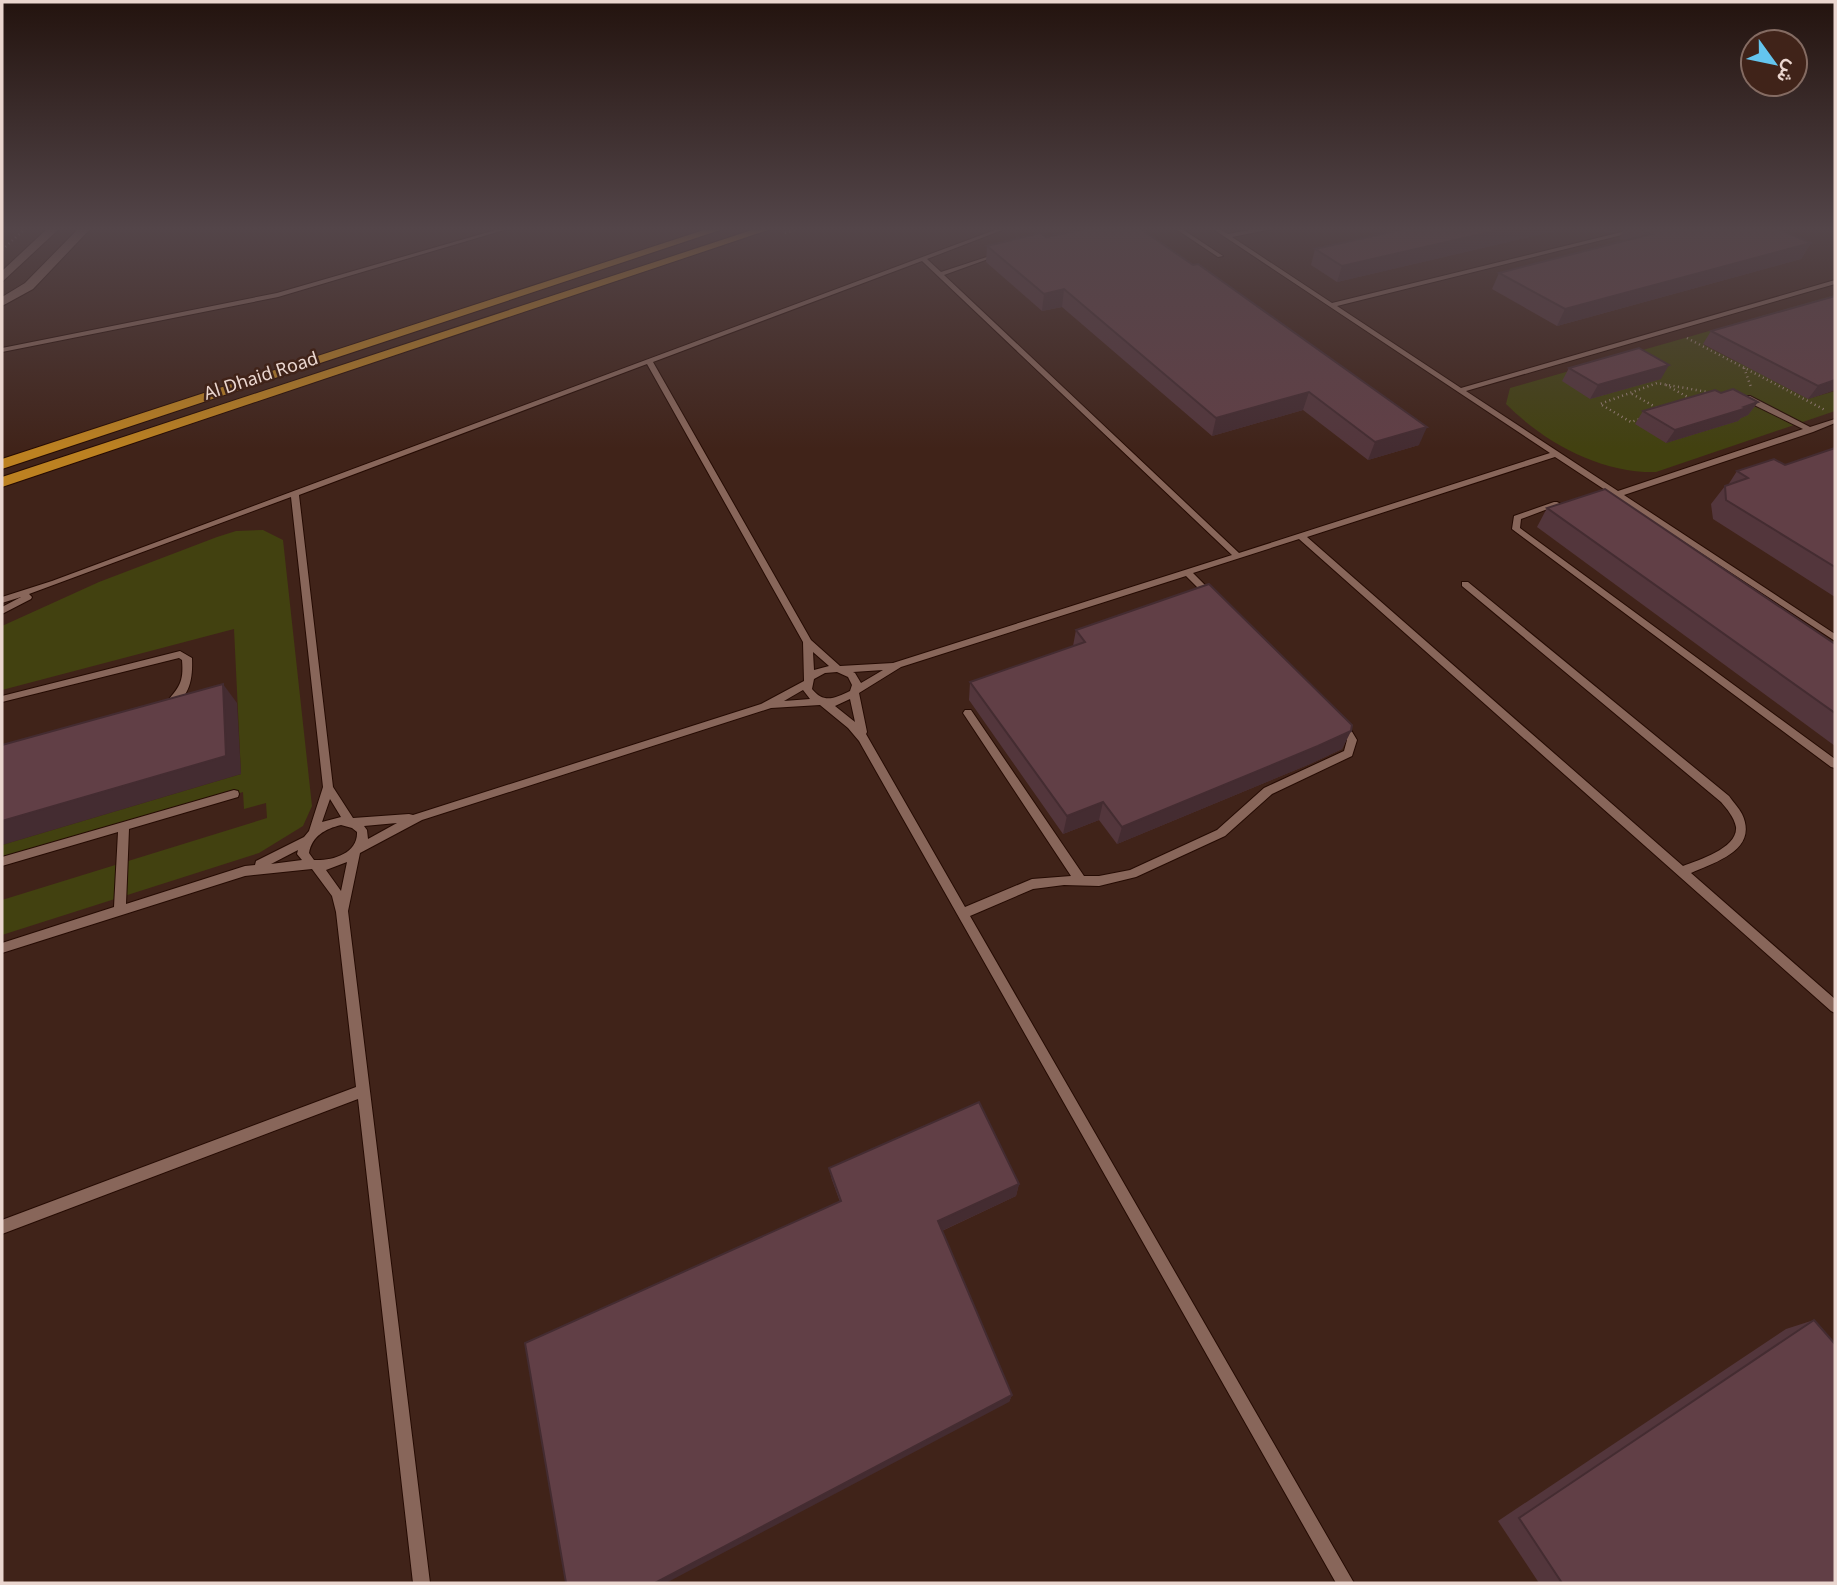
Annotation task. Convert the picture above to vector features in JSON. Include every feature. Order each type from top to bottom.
[{"type":"highway","name":"Al Dhaid Road","points":[[2,464],[500,301]]},
{"type":"highway","name":"Al Dhaid Road","points":[[2,482],[548,301]]},
{"type":"lane","points":[[2,350],[248,301]]},
{"type":"lane","points":[[2,600],[55,583],[809,301]]},
{"type":"lane","points":[[968,301],[1238,556]]},
{"type":"lane","points":[[1326,301],[1835,638]]},
{"type":"lane","points":[[1332,305],[1348,301]]},
{"type":"lane","points":[[1460,390],[1770,301]]},
{"type":"lane","points":[[649,361],[807,642],[840,669],[852,675],[863,738]]},
{"type":"lane","points":[[1740,394],[1810,430]]},
{"type":"lane","points":[[1618,495],[1810,430],[1835,418]]},
{"type":"lane","points":[[245,871],[336,864],[418,817],[764,707],[841,702],[898,665],[1556,454]]},
{"type":"lane","points":[[295,493],[328,787],[303,854],[328,879],[342,912],[421,1583]]},
{"type":"lane","points":[[1557,504],[1517,519],[1516,529],[1835,764]]},
{"type":"lane","points":[[1301,536],[1835,1007]]},
{"type":"lane","points":[[1187,572],[1220,605]]},
{"type":"lane","points":[[2,611],[55,583]]},
{"type":"lane","points":[[1465,584],[1737,813],[1743,827],[1741,839],[1733,848],[1682,872]]},
{"type":"lane","points":[[807,642],[809,694],[852,724],[863,738],[1345,1583]]},
{"type":"lane","points":[[2,699],[168,656],[184,655],[188,661],[186,688],[180,696],[159,710]]},
{"type":"lane","points":[[764,707],[823,670],[898,665]]},
{"type":"lane","points":[[968,713],[1081,881]]},
{"type":"lane","points":[[964,913],[1032,884],[1107,880],[1132,873],[1221,833],[1268,791],[1348,753],[1352,740],[1335,717]]},
{"type":"lane","points":[[328,787],[351,822],[359,825],[363,836],[356,851],[342,912]]},
{"type":"lane","points":[[2,861],[234,794]]},
{"type":"lane","points":[[2,948],[245,871],[331,823],[418,817]]},
{"type":"lane","points":[[120,910],[124,826]]},
{"type":"lane","points":[[2,1227],[363,1091]]},
{"type":"path","points":[[1670,330],[1835,418]]},
{"type":"path","points":[[1734,363],[1745,360]]},
{"type":"path","points":[[1632,393],[1664,411],[1631,422],[1600,404],[1657,383],[1731,396],[1740,394],[1753,390],[1744,368]]},
{"type":"path","points":[[1767,380],[1778,377]]},
{"type":"path","points":[[1666,385],[1693,401],[1684,404]]},
{"type":"shaded area","points":[[1814,301],[1835,301],[1808,399],[1835,391],[1835,411],[1656,472],[1614,467],[1575,453],[1538,431],[1506,404],[1510,388]],"holes":[[[1799,343],[1735,361],[1704,344]]]},
{"type":"shaded area","points":[[263,530],[283,540],[312,806],[303,826],[259,853],[2,935],[2,900],[267,818],[266,803],[244,809],[243,792],[2,865],[2,845],[241,774],[234,629],[2,690],[2,626],[99,582],[217,537],[236,531]]},
{"type":"building","points":[[1078,301],[1250,301],[1427,427],[1375,442],[1309,392],[1216,418]]},
{"type":"building","points":[[1550,301],[1595,301],[1565,309]]},
{"type":"building","points":[[1817,301],[1835,301],[1835,380],[1818,386],[1711,331]]},
{"type":"building","points":[[1639,348],[1669,365],[1598,385],[1569,368]]},
{"type":"building","points":[[1733,389],[1758,402],[1744,407],[1747,408],[1675,430],[1643,411],[1715,390],[1721,393]]},
{"type":"building","points":[[1835,448],[1835,567],[1726,500],[1725,486],[1748,478],[1737,471],[1774,459],[1785,465]]},
{"type":"building","points":[[1605,489],[1835,644],[1835,713],[1547,508]]},
{"type":"building","points":[[1209,584],[1352,725],[1351,731],[1122,827],[1103,802],[1067,816],[970,682],[1085,642],[1076,630]]},
{"type":"building","points":[[223,684],[226,756],[2,821],[2,745]]},
{"type":"building","points":[[979,1102],[1019,1184],[938,1221],[1012,1395],[655,1583],[566,1583],[525,1343],[841,1201],[829,1168]]},
{"type":"building","points":[[1814,1320],[1835,1344],[1835,1583],[1562,1583],[1519,1518]]}]
